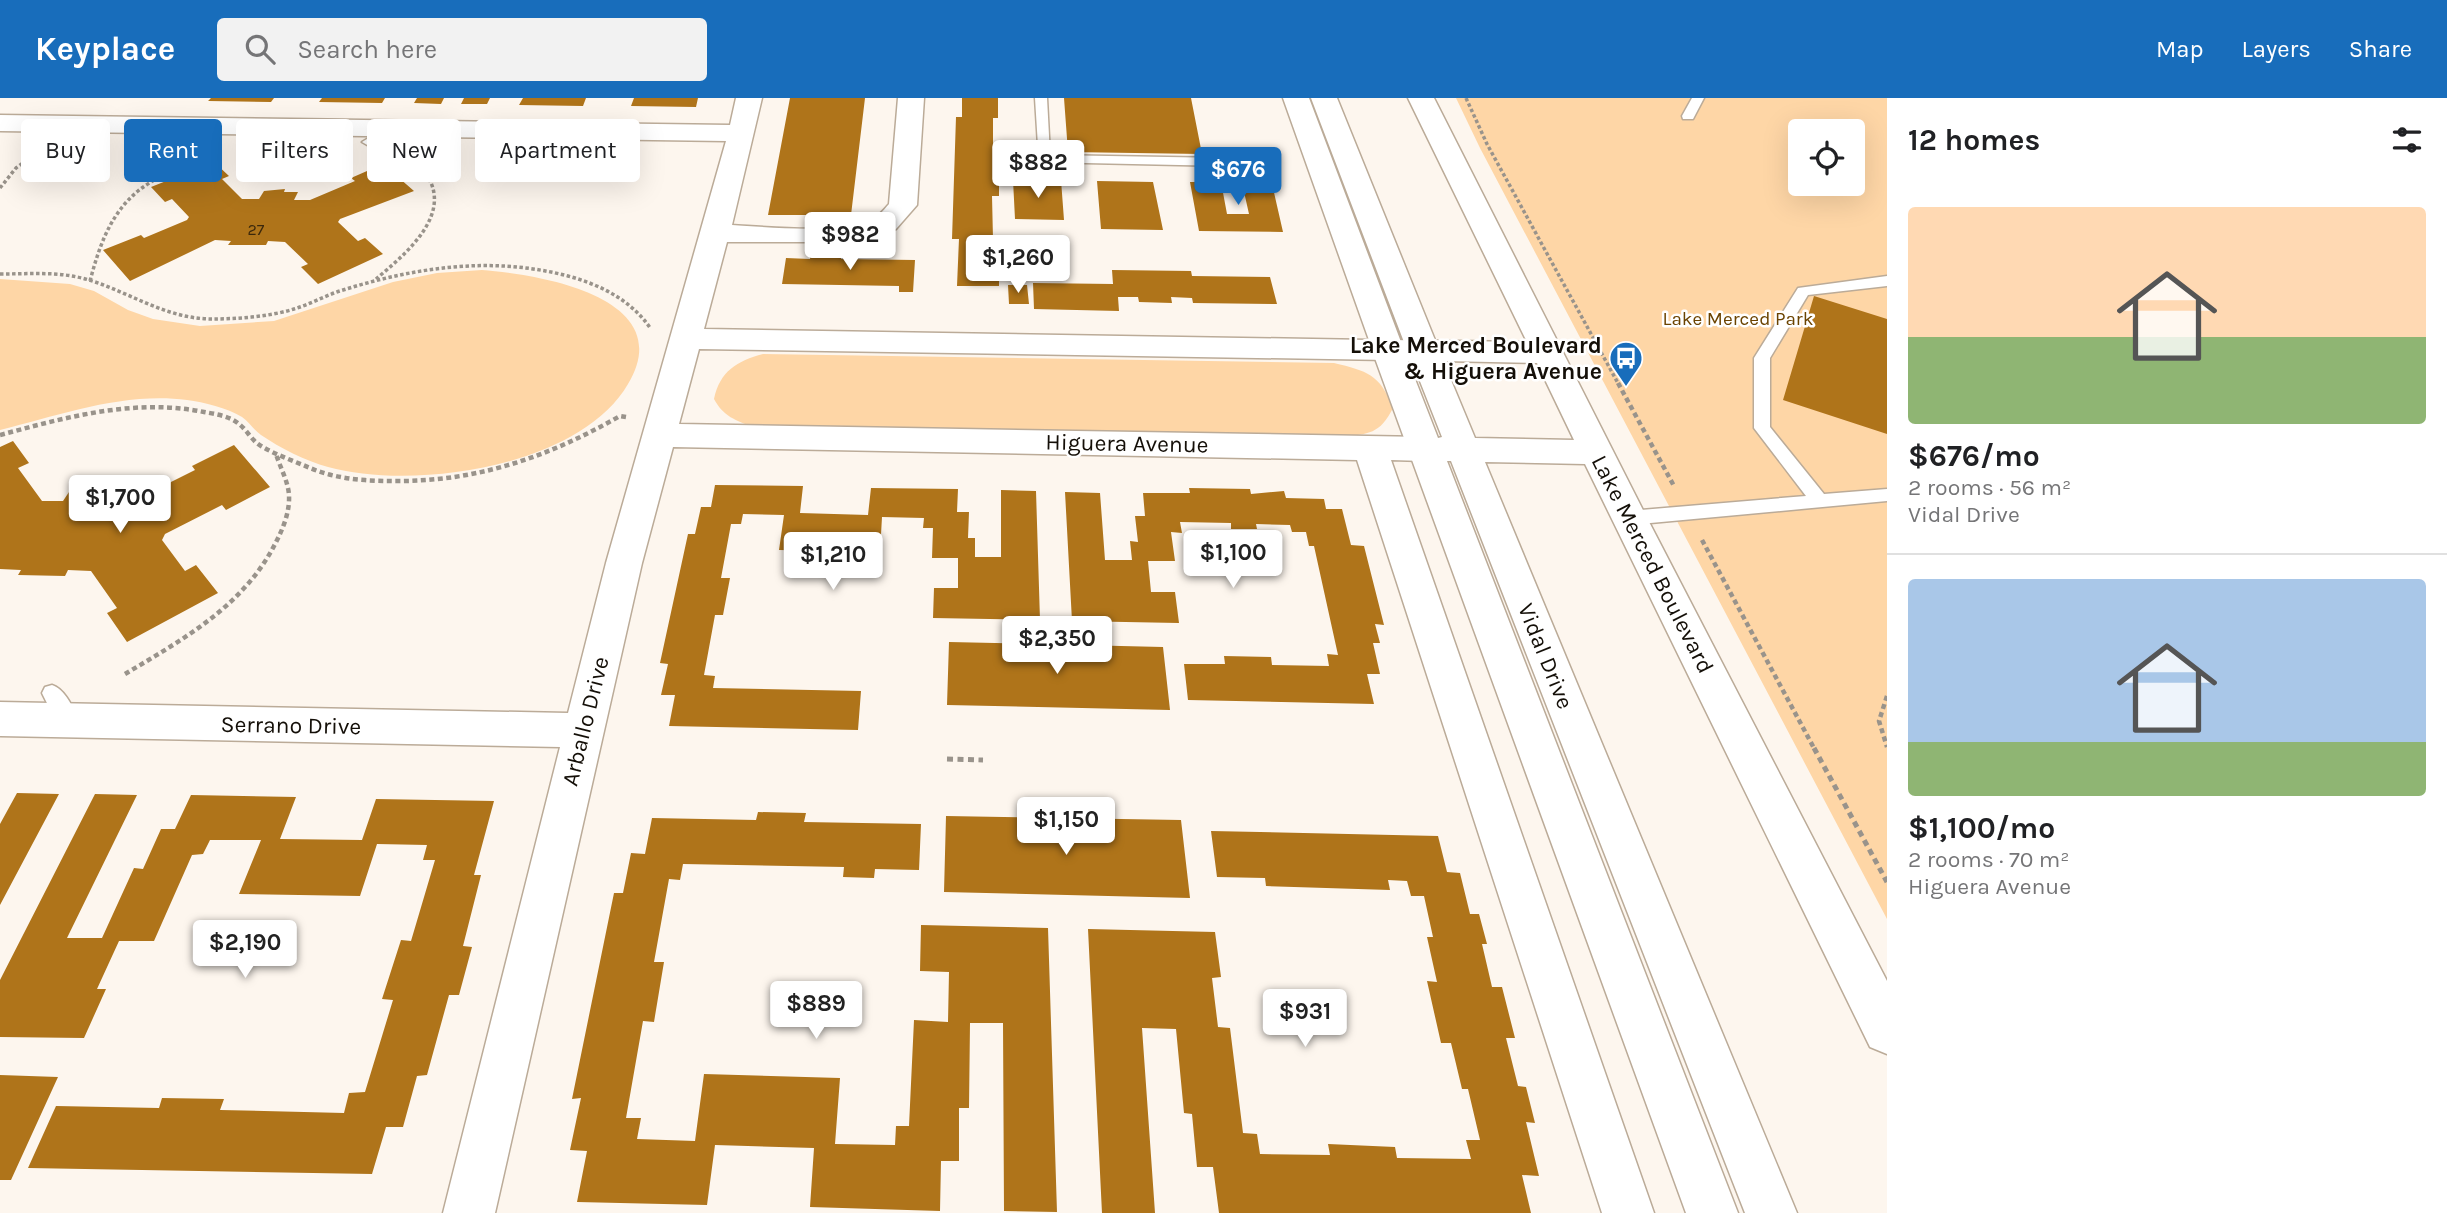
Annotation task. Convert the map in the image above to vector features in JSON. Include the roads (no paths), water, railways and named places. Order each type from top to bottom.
[{"type":"street","points":[[140,119],[157,98]]},
{"type":"street","points":[[715,233],[854,234],[877,229],[894,218],[903,205],[911,98]]},
{"type":"street","name":"Vidal Drive","points":[[1296,98],[1771,1213]]},
{"type":"street","name":"Vidal Drive","points":[[1324,98],[1405,350]]},
{"type":"street","name":"Lake Merced Boulevard","points":[[1421,98],[1887,1030]]},
{"type":"street","points":[[461,126],[745,116]]},
{"type":"street","name":"Arballo Drive","points":[[469,1213],[583,730],[645,426],[669,339],[715,233],[745,116]]},
{"type":"street","points":[[0,122],[124,124]]},
{"type":"street","points":[[222,130],[258,133],[367,129]]},
{"type":"street","points":[[669,339],[1547,353]]},
{"type":"street","name":"Higuera Avenue","points":[[645,426],[1370,448],[1596,452]]},
{"type":"street","points":[[1370,448],[1628,1213]]},
{"type":"street","name":"Vidal Drive","points":[[1444,449],[1712,1213]]},
{"type":"street","name":"Serrano Drive","points":[[0,719],[60,707],[583,730]]},
{"type":"lane","points":[[1041,98],[1044,159],[1226,162]]},
{"type":"lane","points":[[1688,116],[1698,98]]},
{"type":"lane","points":[[1820,501],[1762,428],[1762,358],[1803,291],[1887,281]]},
{"type":"lane","points":[[1629,518],[1887,495]]},
{"type":"place","name":"Lake Merced Boulevard & Higuera Avenue","points":[[1626,388]]},
{"type":"park label","name":"Lake Merced Park","points":[[1738,318]]}]
